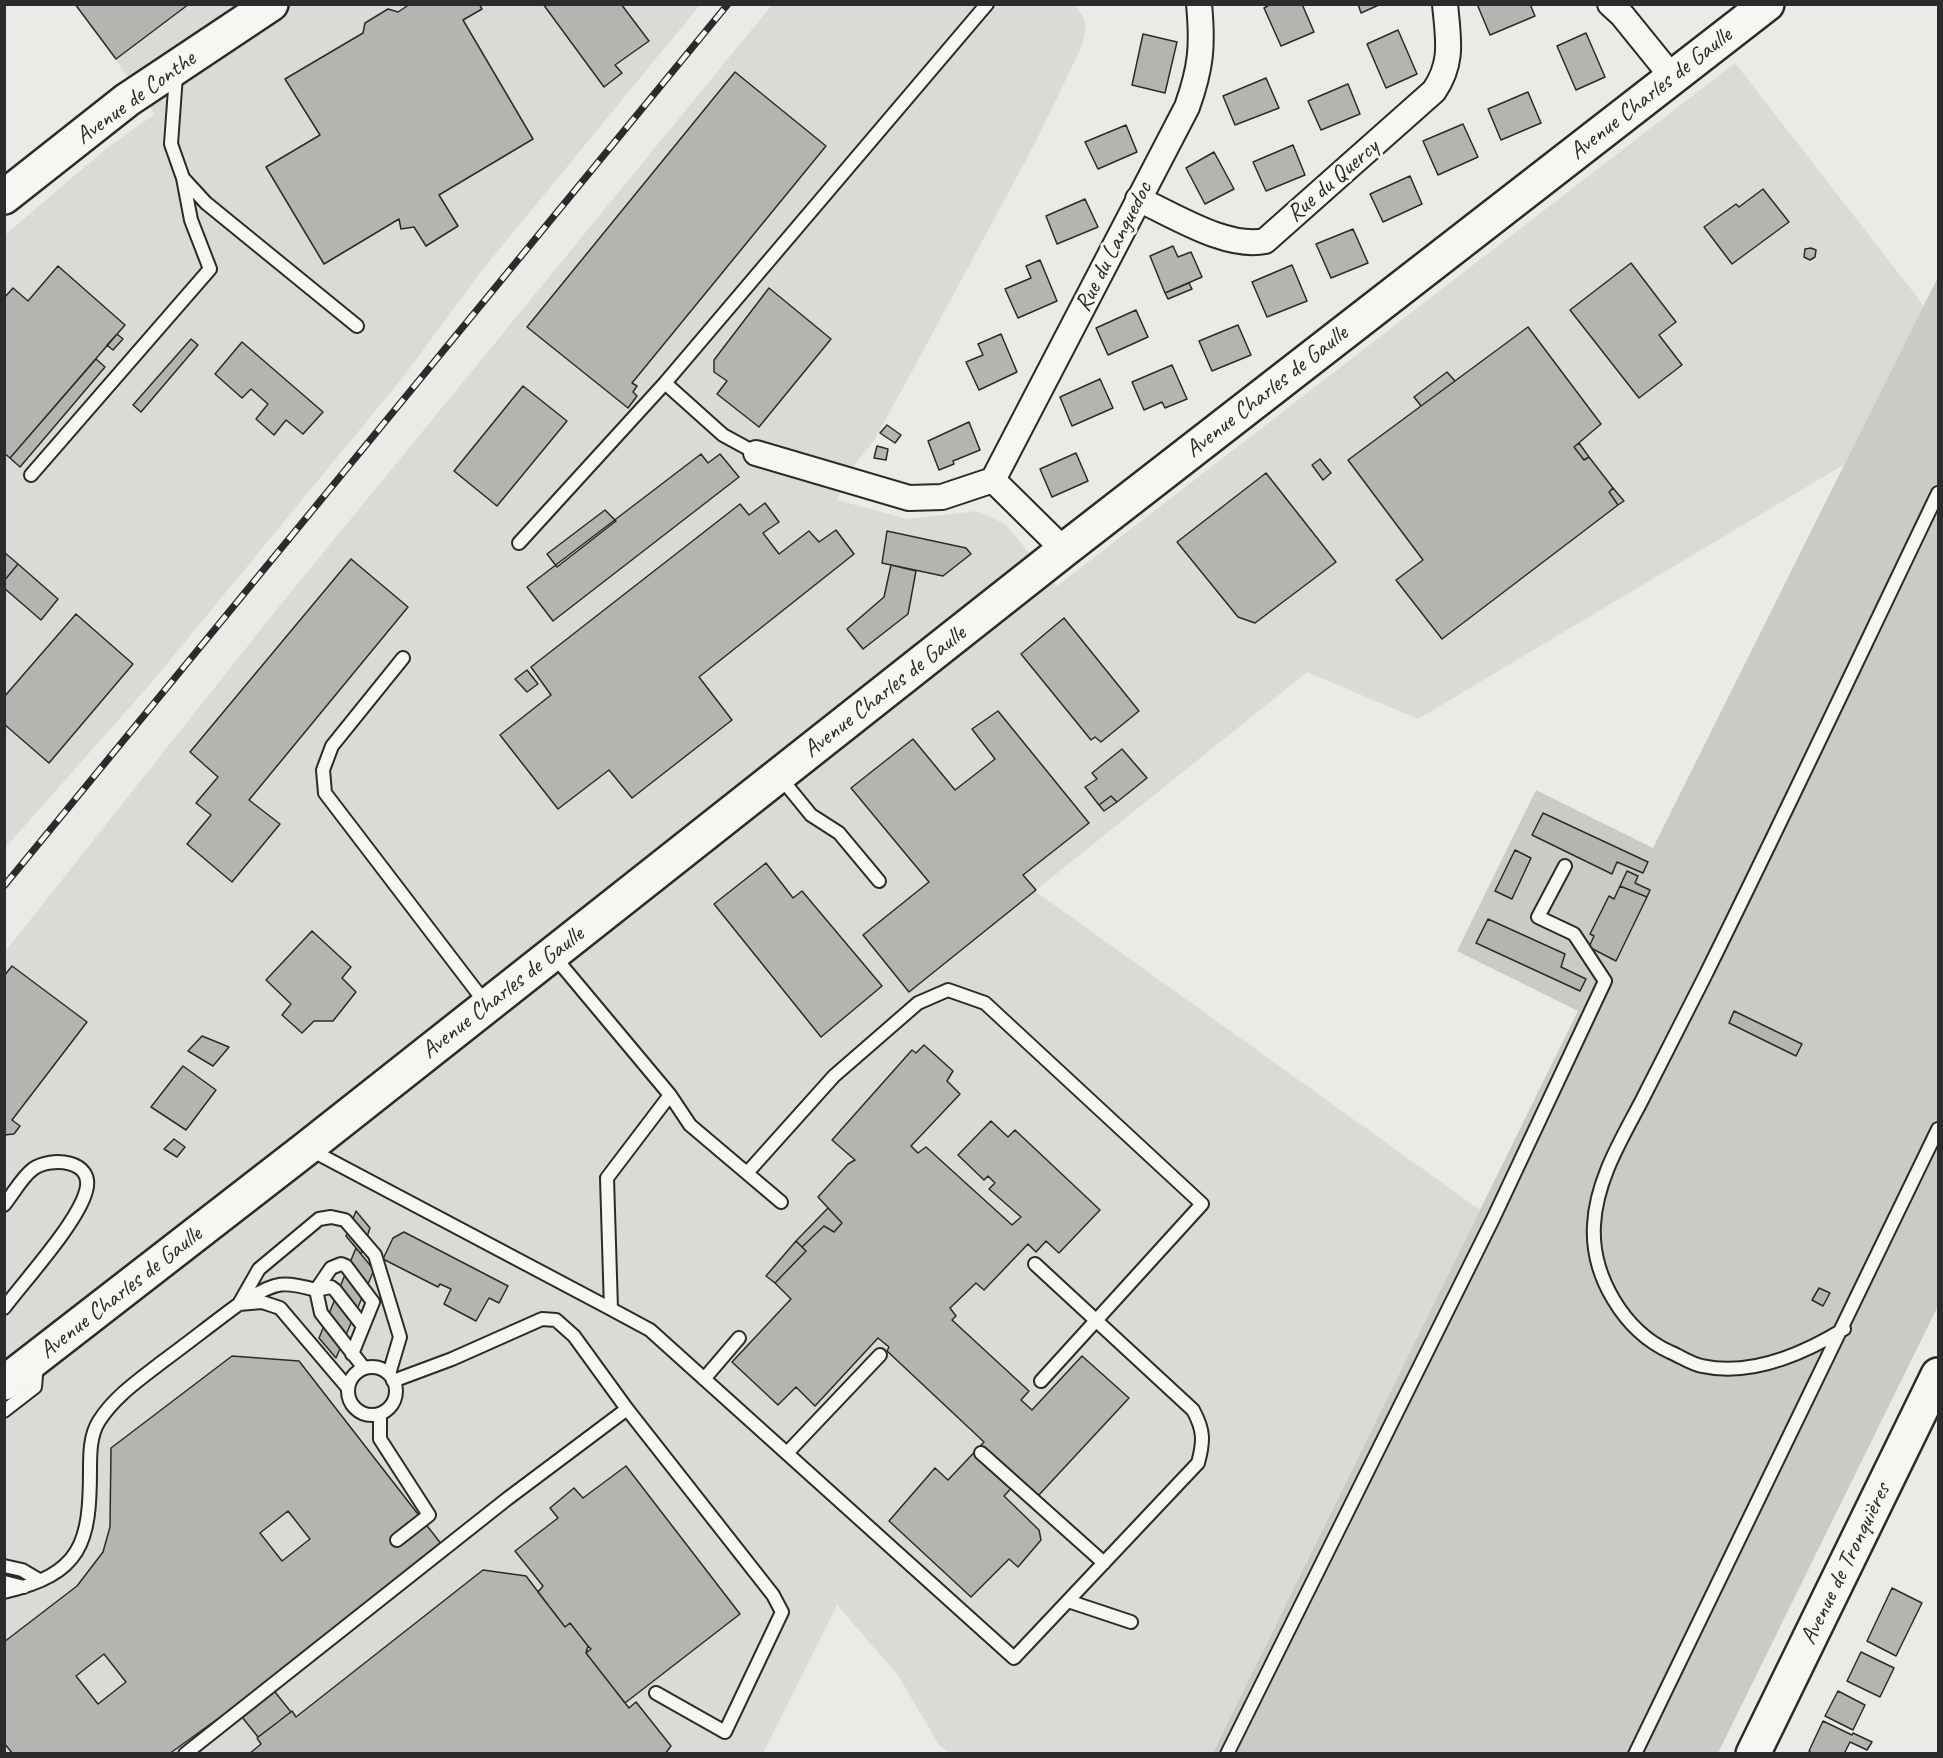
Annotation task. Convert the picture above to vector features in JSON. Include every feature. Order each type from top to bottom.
[{"type":"main road","name":"Avenue de Conthe","points":[[4,197],[127,100],[271,4]]},
{"type":"main road","name":"Avenue Charles de Gaulle","points":[[21,1366],[307,1148],[1064,550],[1767,4]]},
{"type":"main road","name":"Avenue de Tronquières","points":[[1754,1753],[1938,1375]]},
{"type":"street","name":"Rue du Languedoc","points":[[993,480],[1187,107],[1199,75],[1202,37],[1199,4]]},
{"type":"street","name":"Rue du Quercy","points":[[1138,200],[1232,241],[1250,244],[1265,241],[1434,91],[1444,78],[1449,59],[1445,4]]},
{"type":"street","points":[[1610,4],[1622,15],[1672,78]]},
{"type":"street","points":[[756,453],[909,498],[942,496],[993,480],[1064,550]]},
{"type":"lane","points":[[519,543],[665,383],[987,4]]},
{"type":"lane","points":[[30,475],[210,269],[191,220],[183,178],[171,144],[176,68]]},
{"type":"lane","points":[[183,178],[206,204],[357,326]]},
{"type":"lane","points":[[665,383],[723,435],[756,453]]},
{"type":"lane","points":[[1844,1329],[1817,1345],[1782,1359],[1736,1368],[1701,1366],[1657,1346],[1624,1318],[1609,1291],[1598,1259],[1593,1227],[1597,1198],[1616,1150],[1709,967],[1938,493]]},
{"type":"lane","points":[[403,658],[332,746],[323,770],[325,793],[488,1006]]},
{"type":"lane","points":[[779,776],[811,815],[839,833],[879,881]]},
{"type":"lane","points":[[1227,1754],[1493,1219],[1605,981],[1574,934],[1539,917],[1565,866]]},
{"type":"lane","points":[[553,954],[670,1095],[690,1125],[781,1202]]},
{"type":"lane","points":[[747,1173],[834,1076],[918,1003],[948,990],[985,1003],[1202,1204],[1041,1381]]},
{"type":"lane","points":[[611,1309],[608,1178],[670,1095]]},
{"type":"lane","points":[[1635,1754],[1844,1329],[1938,1129]]},
{"type":"lane","points":[[307,1148],[650,1330],[1014,1658],[1198,1463],[1204,1443],[1203,1428],[1193,1410],[1035,1264]]},
{"type":"lane","points":[[4,1205],[33,1169],[50,1161],[70,1162],[83,1171],[87,1187],[81,1207],[4,1308]]},
{"type":"lane","points":[[239,1304],[259,1269],[319,1219],[331,1217],[345,1220],[375,1255],[400,1337],[391,1378],[395,1398],[380,1414],[364,1414],[356,1410],[348,1396],[348,1388],[353,1376],[364,1368],[377,1368],[391,1378]]},
{"type":"lane","points":[[352,1354],[373,1302],[346,1266],[341,1263],[331,1268],[316,1290],[321,1313],[352,1354],[364,1368]]},
{"type":"lane","points":[[4,1592],[25,1587],[55,1573],[77,1554],[88,1527],[90,1448],[97,1424],[114,1399],[239,1304],[276,1284],[294,1284],[316,1290],[331,1287],[363,1326]]},
{"type":"lane","points":[[239,1304],[262,1302],[280,1308],[348,1388]]},
{"type":"lane","points":[[391,1378],[452,1359],[542,1319],[556,1320],[574,1336],[627,1409],[773,1595],[782,1612],[725,1732],[656,1693]]},
{"type":"lane","points":[[704,1379],[739,1338]]},
{"type":"lane","points":[[787,1453],[880,1355]]},
{"type":"lane","points":[[4,1412],[35,1387],[21,1366]]},
{"type":"lane","points":[[185,1754],[459,1534],[627,1409]]},
{"type":"lane","points":[[380,1414],[380,1439],[429,1515],[397,1540]]},
{"type":"lane","points":[[981,1453],[1104,1563]]},
{"type":"lane","points":[[4,1566],[22,1570],[39,1580]]},
{"type":"lane","points":[[4,1582],[25,1587]]},
{"type":"lane","points":[[1068,1601],[1131,1622]]},
{"type":"shaded area","points":[[1073,4],[1083,16],[1086,26],[1082,46],[1035,143],[910,375],[873,442],[855,464],[837,500],[907,519],[977,511],[1005,524],[1057,586],[1735,63],[1924,306],[1845,464],[1418,719],[1307,672],[1035,891],[1480,1210],[1212,1753],[950,1753],[939,1745],[898,1675],[837,1605],[763,1753],[5,1753],[4,953],[277,609],[772,5]]},
{"type":"shaded area","points":[[75,5],[700,5],[483,269],[404,376],[152,682],[5,848],[5,235],[107,148],[155,114]]},
{"type":"shaded area","points":[[1938,277],[1938,1306],[1718,1753],[1212,1754],[1578,1011],[1457,951],[1536,790],[1653,848]]},
{"type":"building","points":[[75,4],[189,4],[116,59]]},
{"type":"building","points":[[410,4],[479,4],[482,9],[463,20],[533,139],[439,195],[458,226],[426,246],[414,227],[401,229],[399,219],[324,264],[266,167],[320,135],[285,79],[363,33],[365,23],[388,9],[398,12]]},
{"type":"building","points":[[543,4],[621,4],[649,41],[615,65],[622,73],[604,87]]},
{"type":"building","points":[[1271,4],[1302,4],[1314,32],[1281,46],[1264,8]]},
{"type":"building","points":[[1358,4],[1381,4],[1361,13]]},
{"type":"building","points":[[1477,4],[1530,4],[1535,16],[1490,35]]},
{"type":"building","points":[[1398,30],[1417,74],[1386,88],[1367,44]]},
{"type":"building","points":[[1586,33],[1605,77],[1576,90],[1557,46]]},
{"type":"building","points":[[1143,34],[1177,42],[1165,93],[1132,85]]},
{"type":"building","points":[[735,72],[826,146],[632,383],[637,386],[633,392],[637,396],[628,408],[527,327]]},
{"type":"building","points":[[1266,78],[1279,108],[1235,125],[1223,96]]},
{"type":"building","points":[[1348,84],[1360,114],[1321,130],[1308,101]]},
{"type":"building","points":[[1528,92],[1541,123],[1501,140],[1488,109]]},
{"type":"building","points":[[1463,124],[1478,157],[1438,175],[1423,141]]},
{"type":"building","points":[[1126,125],[1137,152],[1098,169],[1085,142]]},
{"type":"building","points":[[1293,145],[1305,175],[1266,191],[1253,162]]},
{"type":"building","points":[[1214,152],[1234,189],[1205,204],[1186,168]]},
{"type":"building","points":[[1410,176],[1422,204],[1383,222],[1370,194]]},
{"type":"building","points":[[1763,189],[1789,222],[1732,264],[1704,227],[1736,204],[1739,207]]},
{"type":"building","points":[[1085,199],[1098,227],[1057,244],[1046,216]]},
{"type":"building","points":[[1353,229],[1368,263],[1331,278],[1316,244]]},
{"type":"building","points":[[1173,246],[1178,257],[1191,252],[1202,277],[1165,293],[1150,256]]},
{"type":"building","points":[[1805,249],[1816,250],[1815,257],[1810,260],[1804,257]]},
{"type":"building","points":[[1040,260],[1057,301],[1018,318],[1005,289],[1031,278],[1026,266]]},
{"type":"building","points":[[1631,263],[1676,322],[1659,335],[1682,365],[1639,398],[1570,310]]},
{"type":"building","points":[[1292,265],[1307,301],[1267,317],[1252,282]]},
{"type":"building","points":[[58,266],[125,325],[10,458],[4,453],[4,298],[13,288],[28,301]]},
{"type":"building","points":[[1189,283],[1192,289],[1168,299],[1165,293]]},
{"type":"building","points":[[769,288],[831,339],[759,427],[717,394],[727,381],[714,372],[714,360]]},
{"type":"building","points":[[1136,310],[1148,337],[1108,355],[1096,328]]},
{"type":"building","points":[[1238,325],[1251,355],[1212,371],[1199,341]]},
{"type":"building","points":[[1528,327],[1601,424],[1574,447],[1584,460],[1589,457],[1613,488],[1609,492],[1618,505],[1442,639],[1396,580],[1423,560],[1348,460]]},
{"type":"building","points":[[117,334],[123,339],[113,350],[107,345]]},
{"type":"building","points":[[1001,334],[1017,372],[979,390],[966,362],[983,355],[978,344]]},
{"type":"building","points":[[191,339],[198,345],[141,412],[133,405]]},
{"type":"building","points":[[242,342],[323,412],[303,434],[286,420],[274,435],[256,419],[268,404],[251,389],[242,398],[215,374]]},
{"type":"building","points":[[96,359],[105,367],[20,467],[10,458]]},
{"type":"building","points":[[1172,365],[1187,399],[1165,408],[1162,402],[1144,410],[1132,382]]},
{"type":"building","points":[[1447,372],[1455,381],[1421,406],[1414,397]]},
{"type":"building","points":[[1100,379],[1113,408],[1072,426],[1060,397]]},
{"type":"building","points":[[523,386],[567,421],[497,506],[454,471]]},
{"type":"building","points":[[969,422],[980,450],[953,461],[954,464],[939,470],[928,441]]},
{"type":"building","points":[[887,425],[901,435],[895,443],[880,433]]},
{"type":"building","points":[[1579,443],[1589,457],[1584,460],[1574,447]]},
{"type":"building","points":[[877,446],[888,449],[886,460],[874,458]]},
{"type":"building","points":[[1076,453],[1088,481],[1052,497],[1040,469]]},
{"type":"building","points":[[701,454],[708,463],[720,454],[739,477],[553,621],[527,587]]},
{"type":"building","points":[[1320,459],[1331,473],[1323,480],[1312,465]]},
{"type":"building","points":[[1266,473],[1336,562],[1255,623],[1238,617],[1177,542]]},
{"type":"building","points":[[1613,488],[1624,501],[1618,505],[1609,492]]},
{"type":"building","points":[[765,503],[779,522],[763,533],[779,554],[809,531],[819,542],[836,530],[854,554],[699,677],[732,720],[632,798],[609,770],[558,809],[500,735],[551,695],[531,667],[740,504],[749,515]]},
{"type":"building","points":[[605,510],[616,521],[557,567],[547,554]]},
{"type":"building","points":[[887,531],[966,548],[971,554],[943,576],[882,563]]},
{"type":"building","points":[[4,552],[18,564],[4,581]]},
{"type":"building","points":[[351,559],[408,607],[249,800],[280,824],[232,882],[187,844],[211,815],[196,803],[218,777],[190,752]]},
{"type":"building","points":[[18,564],[58,599],[41,620],[4,588],[4,581]]},
{"type":"building","points":[[891,565],[916,571],[908,614],[863,649],[847,629],[884,597]]},
{"type":"building","points":[[76,614],[133,664],[49,763],[4,724],[4,697]]},
{"type":"building","points":[[1064,618],[1139,711],[1101,742],[1095,737],[1091,740],[1021,654]]},
{"type":"building","points":[[527,670],[538,684],[527,692],[515,679]]},
{"type":"building","points":[[998,711],[1089,823],[1023,875],[1036,890],[909,992],[863,935],[929,882],[851,788],[913,739],[955,790],[995,759],[972,729]]},
{"type":"building","points":[[1122,749],[1147,778],[1117,802],[1111,796],[1099,805],[1085,787],[1097,779],[1092,773]]},
{"type":"building","points":[[1111,796],[1117,802],[1104,811],[1099,805]]},
{"type":"building","points":[[1543,813],[1648,862],[1643,873],[1617,862],[1612,874],[1532,835]]},
{"type":"building","points":[[1515,850],[1531,858],[1512,899],[1495,891]]},
{"type":"building","points":[[766,863],[793,898],[802,891],[882,986],[821,1037],[714,904]]},
{"type":"building","points":[[1627,871],[1638,876],[1635,883],[1650,890],[1647,897],[1620,886]]},
{"type":"building","points":[[1620,886],[1647,897],[1616,961],[1589,947],[1594,936],[1590,934],[1609,896],[1614,899]]},
{"type":"building","points":[[1488,919],[1565,954],[1561,967],[1586,979],[1580,991],[1476,943]]},
{"type":"building","points":[[312,931],[351,967],[342,978],[356,992],[333,1021],[314,1021],[302,1033],[282,1015],[291,1004],[266,980]]},
{"type":"building","points":[[12,966],[87,1022],[12,1120],[20,1126],[14,1134],[4,1135],[4,976]]},
{"type":"building","points":[[1734,1011],[1802,1044],[1796,1056],[1729,1023]]},
{"type":"building","points":[[202,1036],[229,1047],[213,1066],[188,1051]]},
{"type":"building","points":[[924,1045],[953,1071],[947,1081],[960,1094],[911,1146],[918,1153],[926,1147],[1012,1225],[1021,1217],[989,1189],[995,1183],[988,1176],[984,1180],[958,1155],[991,1121],[1008,1137],[1015,1130],[1100,1210],[1059,1253],[1046,1241],[1036,1252],[1028,1244],[984,1290],[976,1283],[950,1308],[956,1316],[952,1320],[1029,1391],[1021,1400],[1032,1410],[1082,1356],[1129,1398],[1037,1497],[1019,1480],[1004,1496],[1039,1530],[1041,1540],[1018,1567],[1009,1559],[971,1597],[889,1521],[935,1468],[948,1480],[984,1442],[887,1351],[889,1347],[878,1338],[815,1406],[796,1387],[778,1405],[732,1362],[791,1299],[775,1283],[806,1251],[802,1247],[824,1226],[834,1232],[842,1223],[818,1197],[848,1164],[855,1160],[832,1140],[912,1050],[916,1053]]},
{"type":"building","points":[[183,1066],[216,1090],[186,1130],[151,1107]]},
{"type":"building","points":[[174,1139],[185,1147],[177,1157],[164,1149]]},
{"type":"building","points":[[828,1208],[842,1223],[834,1232],[824,1226],[802,1247],[796,1241]]},
{"type":"building","points":[[356,1211],[370,1228],[361,1254],[346,1236]]},
{"type":"building","points":[[404,1232],[508,1286],[499,1303],[489,1298],[476,1321],[444,1304],[451,1289],[440,1284],[438,1287],[383,1259],[393,1238]]},
{"type":"building","points":[[796,1241],[806,1251],[775,1283],[766,1276]]},
{"type":"building","points":[[356,1248],[374,1270],[336,1358],[319,1338]]},
{"type":"building","points":[[1819,1288],[1830,1293],[1823,1306],[1812,1300]]},
{"type":"building","points":[[232,1356],[299,1361],[442,1545],[234,1707],[169,1754],[13,1754],[4,1743],[4,1642],[77,1586],[103,1552],[110,1527],[111,1448]],"holes":[[[288,1511],[310,1539],[282,1561],[260,1533]],[[104,1654],[126,1682],[98,1704],[76,1676]]]},
{"type":"building","points":[[626,1466],[740,1614],[625,1703],[586,1653],[588,1646],[570,1623],[565,1627],[538,1592],[543,1586],[515,1551],[558,1518],[550,1508],[574,1488],[583,1498]]},
{"type":"building","points":[[483,1570],[526,1576],[565,1627],[570,1623],[591,1649],[586,1653],[629,1708],[636,1702],[671,1746],[665,1754],[249,1754],[261,1744],[257,1738],[292,1711],[296,1717]]},
{"type":"building","points":[[1892,1588],[1922,1603],[1896,1656],[1867,1641]]},
{"type":"building","points":[[1861,1652],[1894,1668],[1880,1697],[1847,1681]]},
{"type":"building","points":[[267,1682],[291,1712],[258,1737],[234,1707]]},
{"type":"building","points":[[1838,1691],[1865,1705],[1853,1730],[1825,1716]]},
{"type":"building","points":[[1823,1721],[1872,1742],[1867,1750],[1850,1742],[1844,1754],[1813,1754],[1809,1751]]},
{"type":"railway","points":[[4,886],[728,4]]}]
